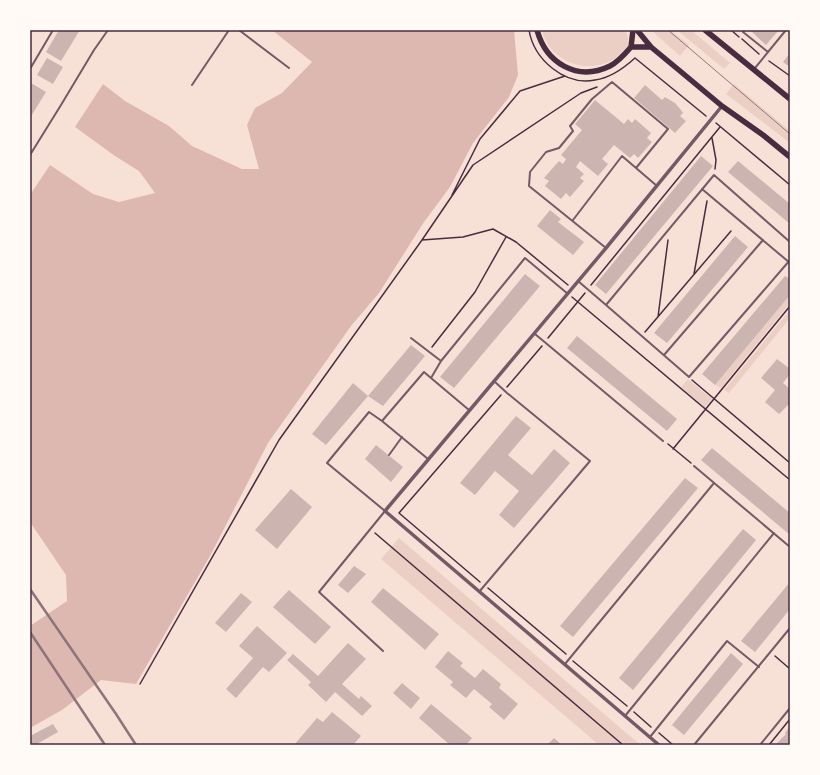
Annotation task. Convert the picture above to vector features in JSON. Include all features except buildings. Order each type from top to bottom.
[{"type":"main road","points":[[536,30],[547,53],[556,62],[569,68],[583,71],[596,71],[611,66],[631,48],[651,47]]},
{"type":"main road","points":[[631,48],[633,30]]},
{"type":"main road","points":[[637,30],[651,47],[722,106],[763,135],[790,157]]},
{"type":"main road","points":[[706,30],[790,99]]},
{"type":"street","points":[[659,745],[385,511],[568,294],[722,106]]},
{"type":"lane","points":[[30,69],[53,30]]},
{"type":"lane","points":[[30,155],[94,50],[108,30]]},
{"type":"lane","points":[[192,84],[229,30]]},
{"type":"lane","points":[[239,30],[289,68]]},
{"type":"lane","points":[[745,30],[744,32],[768,52]]},
{"type":"lane","points":[[754,69],[786,30]]},
{"type":"lane","points":[[606,248],[529,186],[530,172],[546,152],[559,148],[573,132],[570,126],[592,99],[612,82],[668,129],[636,168]]},
{"type":"lane","points":[[573,220],[622,156],[657,186]]},
{"type":"lane","points":[[606,306],[714,175],[790,242]]},
{"type":"lane","points":[[578,281],[689,377],[789,262],[702,188]]},
{"type":"lane","points":[[664,355],[763,240]]},
{"type":"lane","points":[[431,378],[440,361],[525,258],[568,294]]},
{"type":"lane","points":[[534,334],[663,441]]},
{"type":"lane","points":[[411,338],[440,361]]},
{"type":"lane","points":[[382,420],[424,372],[470,410]]},
{"type":"lane","points":[[479,592],[590,461],[494,381]]},
{"type":"lane","points":[[383,651],[319,592],[385,511],[327,463],[369,412],[382,420],[428,459]]},
{"type":"lane","points":[[389,455],[402,437]]},
{"type":"lane","points":[[694,466],[790,547]]},
{"type":"lane","points":[[565,664],[714,483]]},
{"type":"lane","points":[[625,716],[774,533]]},
{"type":"lane","points":[[694,745],[790,628]]},
{"type":"lane","points":[[650,737],[727,641],[759,667]]},
{"type":"lane","points":[[760,745],[790,708]]},
{"type":"path","points":[[529,30],[535,49],[543,60],[553,69],[565,76],[581,81],[596,80],[622,69],[635,58],[790,185]]},
{"type":"path","points":[[448,202],[480,139],[520,91],[565,76]]},
{"type":"path","points":[[140,684],[279,440],[473,166],[581,92],[600,86]]},
{"type":"path","points":[[673,745],[399,513],[545,343],[720,127]]},
{"type":"path","points":[[712,138],[716,160],[714,175]]},
{"type":"path","points":[[693,276],[708,194]]},
{"type":"path","points":[[422,240],[463,237],[493,229],[516,242],[572,288]]},
{"type":"path","points":[[658,317],[669,229]]},
{"type":"path","points":[[641,336],[731,231]]},
{"type":"path","points":[[429,351],[475,292],[506,236]]},
{"type":"path","points":[[568,294],[790,480]]},
{"type":"path","points":[[673,449],[790,306]]},
{"type":"path","points":[[689,377],[790,463]]},
{"type":"path","points":[[663,441],[694,466]]},
{"type":"path","points":[[370,529],[622,745]]},
{"type":"path","points":[[770,652],[790,669]]},
{"type":"path","points":[[768,745],[790,719]]},
{"type":"shaded area","points":[[272,30],[514,30],[518,75],[509,97],[473,143],[450,187],[424,222],[379,293],[351,326],[268,443],[210,556],[136,684],[101,680],[62,710],[30,728],[30,626],[67,601],[66,575],[30,522],[30,195],[50,165],[93,194],[119,202],[155,193],[139,171],[115,156],[75,127],[103,84],[125,101],[169,126],[192,146],[242,169],[259,169],[247,125],[255,108],[282,93],[312,62]]},
{"type":"shaded area","points":[[542,30],[625,30],[628,37],[628,46],[609,62],[596,66],[586,66],[566,61],[558,55],[545,40]]},
{"type":"shaded area","points":[[651,30],[670,30],[689,45],[680,56]]},
{"type":"shaded area","points":[[677,30],[691,30],[730,63],[724,69]]},
{"type":"shaded area","points":[[734,84],[790,131],[790,143],[726,94]]},
{"type":"shaded area","points":[[790,295],[790,303],[721,388],[715,385]]},
{"type":"shaded area","points":[[790,310],[790,318],[729,393],[724,390]]},
{"type":"shaded area","points":[[688,379],[712,399],[705,407],[681,387]]},
{"type":"shaded area","points":[[399,538],[641,745],[599,745],[381,559]]},
{"type":"tram line","points":[[668,30],[790,134]]},
{"type":"railway","points":[[30,589],[136,745]]},
{"type":"railway","points":[[30,632],[105,745]]}]
